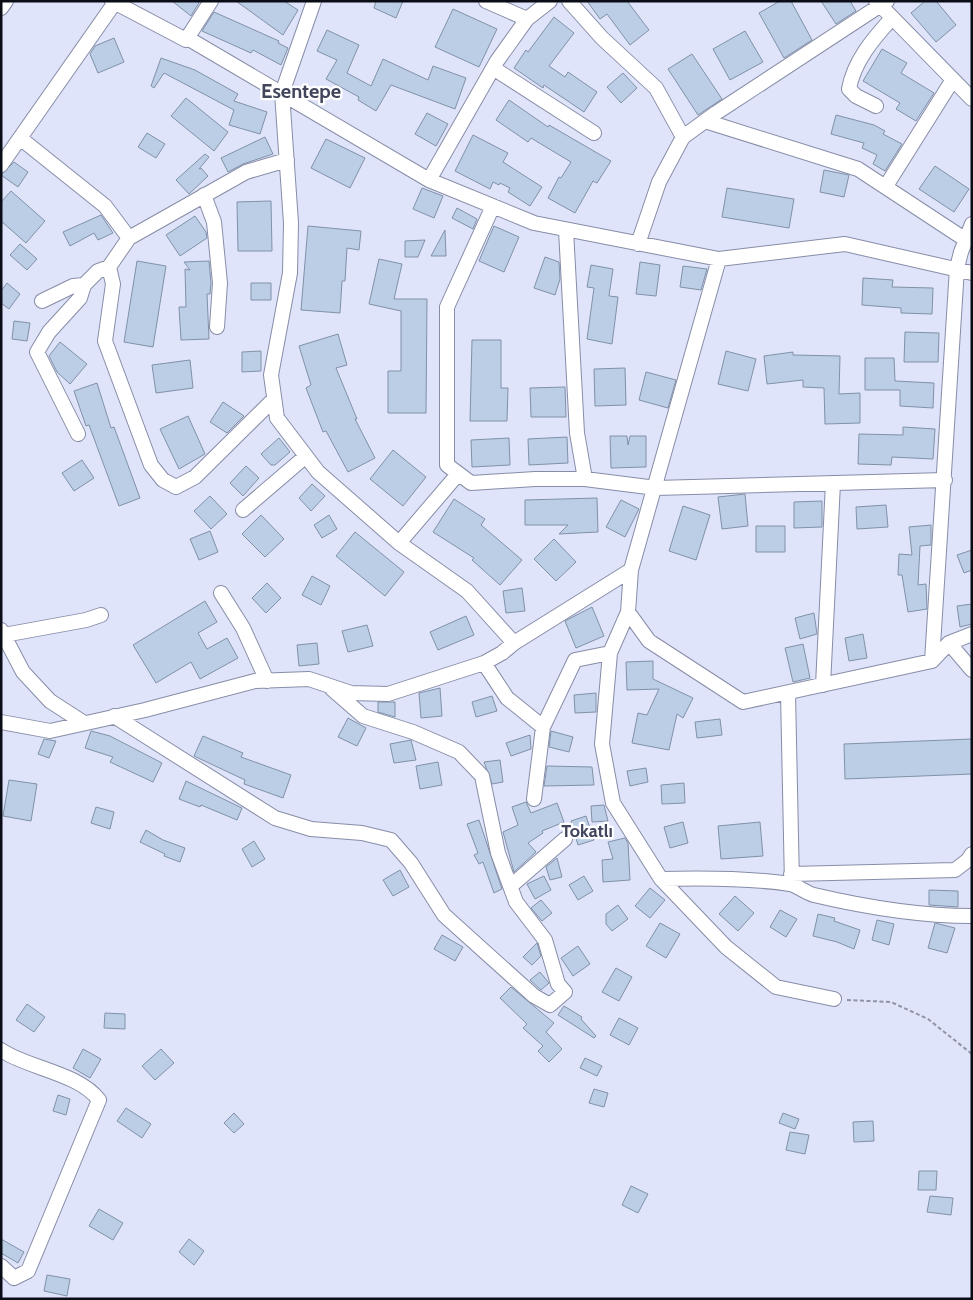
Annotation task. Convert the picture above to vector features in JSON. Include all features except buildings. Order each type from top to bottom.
[{"type":"street","points":[[1,8],[6,1]]},
{"type":"street","points":[[186,40],[211,1]]},
{"type":"street","points":[[314,1],[282,93],[291,223],[290,273],[271,374],[277,418],[318,472],[400,543],[466,591],[514,643]]},
{"type":"street","points":[[486,1],[527,19]]},
{"type":"street","points":[[429,180],[493,68],[527,19],[550,1]]},
{"type":"street","points":[[569,1],[602,38],[656,88],[683,137]]},
{"type":"street","points":[[1,165],[114,2],[186,40],[189,39],[429,180],[534,223],[719,260],[845,244],[958,268],[972,273]]},
{"type":"street","points":[[638,244],[660,182],[683,137],[881,3],[892,18],[952,81],[972,99]]},
{"type":"street","points":[[876,106],[856,96],[849,89],[851,77],[870,41],[892,18]]},
{"type":"street","points":[[493,68],[594,133]]},
{"type":"street","points":[[886,186],[952,81]]},
{"type":"street","points":[[704,121],[858,169],[966,240]]},
{"type":"street","points":[[20,138],[105,206],[129,238]]},
{"type":"street","points":[[78,434],[37,352],[49,332],[80,298],[84,285],[98,271],[109,267],[129,238],[246,172],[287,160]]},
{"type":"street","points":[[204,195],[214,222],[220,283],[217,327]]},
{"type":"street","points":[[493,206],[447,308],[447,465],[471,483],[535,479],[584,479],[656,488],[945,480]]},
{"type":"street","points":[[932,661],[958,268],[972,224]]},
{"type":"street","points":[[566,230],[577,433],[584,479]]},
{"type":"street","points":[[719,260],[656,488],[631,570],[628,612],[610,653],[602,744],[612,802],[661,879],[726,947],[776,987],[834,999]]},
{"type":"street","points":[[109,267],[113,284],[105,341],[151,465],[163,480],[176,487],[196,477],[274,399]]},
{"type":"street","points":[[42,301],[73,286],[84,285]]},
{"type":"street","points":[[243,510],[306,456]]},
{"type":"street","points":[[400,543],[458,474]]},
{"type":"street","points":[[823,685],[833,483]]},
{"type":"street","points":[[1,722],[50,731],[255,681],[310,679],[351,693],[388,694],[484,663],[631,570]]},
{"type":"street","points":[[221,593],[243,628],[267,681]]},
{"type":"street","points":[[628,612],[649,641],[743,702],[932,661],[949,643],[972,634]]},
{"type":"street","points":[[84,724],[50,701],[23,672],[3,633],[86,620],[101,615]]},
{"type":"street","points":[[949,643],[972,670]]},
{"type":"street","points":[[534,799],[543,728],[575,660],[610,653]]},
{"type":"street","points":[[484,663],[507,698],[543,728]]},
{"type":"street","points":[[114,716],[275,818],[311,829],[362,833],[391,840],[411,863],[444,915],[534,996],[550,1005],[565,992],[558,984],[546,940],[516,902],[512,886],[498,853],[482,776],[459,752],[413,732],[363,716],[328,685]]},
{"type":"street","points":[[788,693],[792,879]]},
{"type":"street","points":[[512,886],[565,839]]},
{"type":"street","points":[[661,879],[792,879],[955,870],[968,860],[972,854]]},
{"type":"street","points":[[792,879],[812,894],[873,906],[948,916],[972,916]]},
{"type":"street","points":[[1,1050],[61,1075],[95,1094],[99,1100],[28,1271],[14,1278],[1,1266]]},
{"type":"path","points":[[834,999],[891,1002],[928,1019],[972,1054]]},
{"type":"district","name":"Esentepe","points":[[301,91]]},
{"type":"district","name":"Tokatlı","points":[[587,831]]}]
